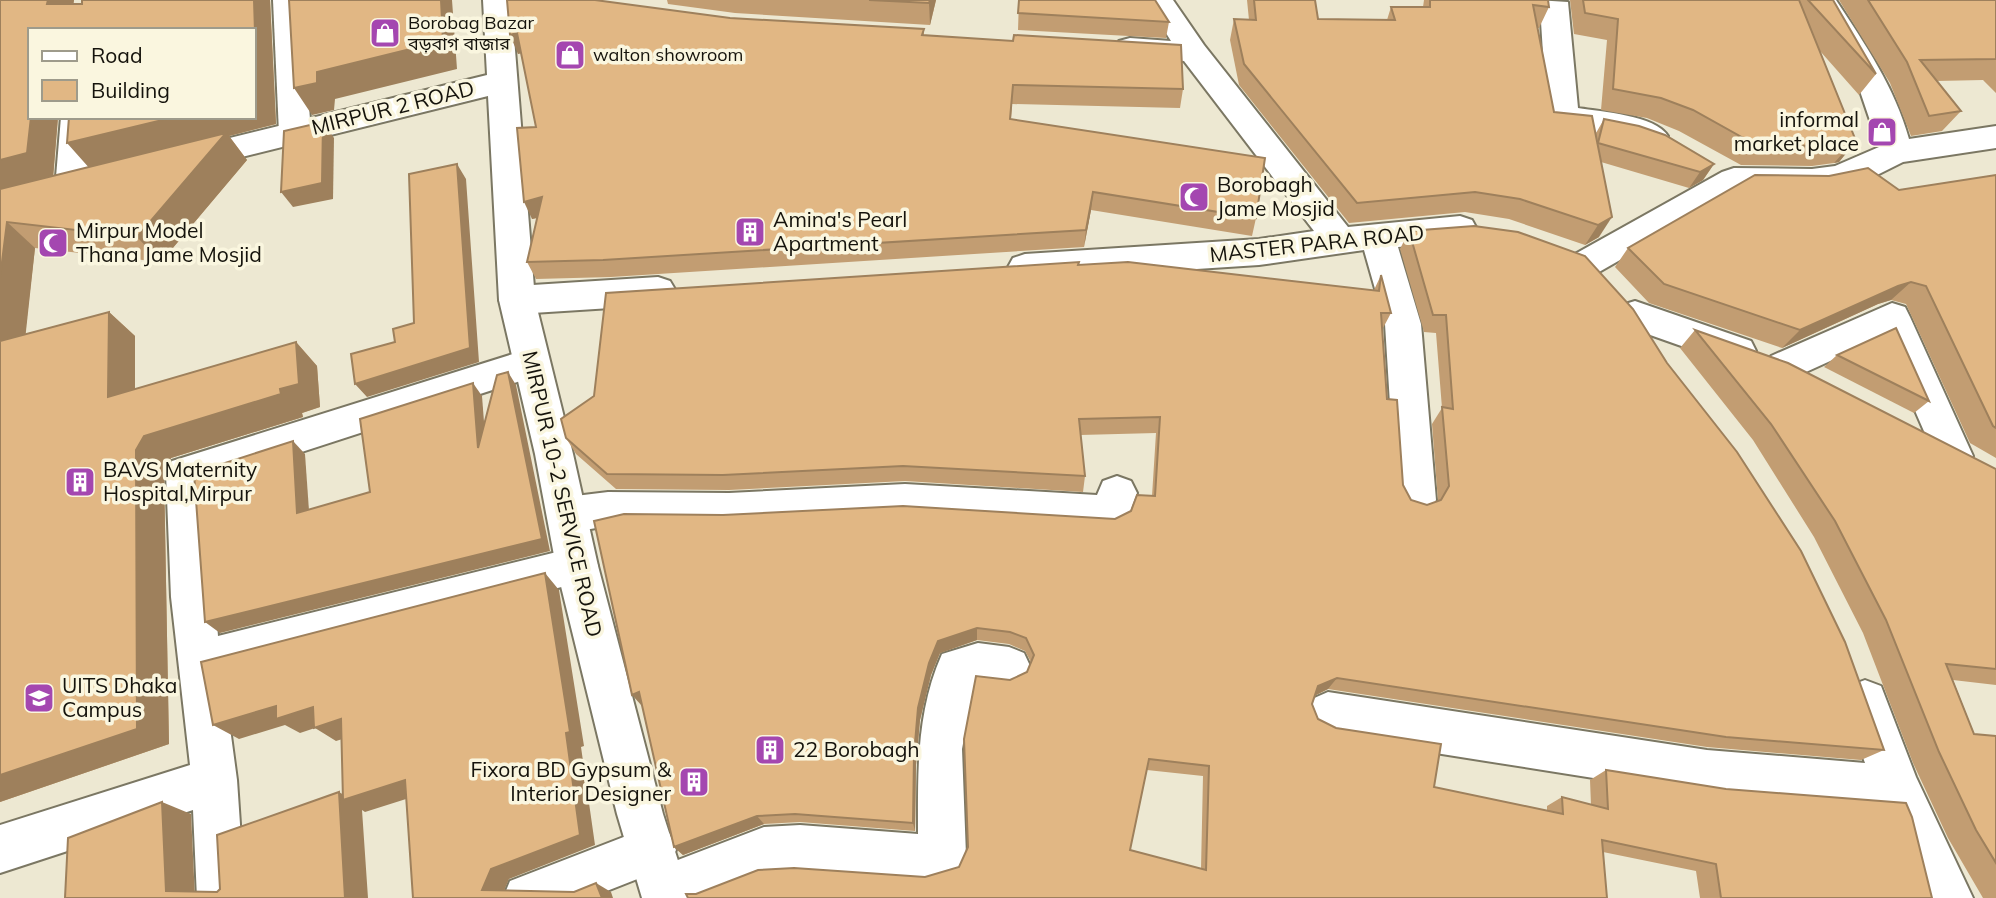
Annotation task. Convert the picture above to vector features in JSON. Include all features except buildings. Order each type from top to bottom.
[{"type":"street","points":[[287,0],[295,133]]},
{"type":"street","name":"MIRPUR 10-2 SERVICE ROAD","points":[[513,0],[502,82],[517,300],[577,566],[661,879]]},
{"type":"street","points":[[1158,0],[1193,52],[1340,240]]},
{"type":"street","points":[[1550,0],[1554,2],[1563,116],[1636,129],[1689,154],[1734,180]]},
{"type":"street","points":[[1822,0],[1878,92],[1896,152]]},
{"type":"street","points":[[1096,46],[1193,52]]},
{"type":"street","name":"MIRPUR 2 ROAD","points":[[163,166],[502,82]]},
{"type":"street","points":[[72,189],[77,119]]},
{"type":"street","points":[[1661,357],[1635,315],[1572,257],[1734,180],[1812,181],[1837,177],[1858,171],[1896,152],[1996,137]]},
{"type":"street","name":"MASTER PARA ROAD","points":[[997,269],[1259,252],[1340,240],[1377,239],[1465,228],[1497,232]]},
{"type":"street","points":[[1377,239],[1403,324],[1416,500]]},
{"type":"street","points":[[517,300],[695,289]]},
{"type":"street","points":[[1635,315],[1784,367],[1820,386]]},
{"type":"street","points":[[1784,367],[1892,317],[1970,464],[1905,431]]},
{"type":"street","points":[[221,898],[214,780],[192,597],[186,473],[532,363]]},
{"type":"street","points":[[567,515],[608,509],[729,510],[905,501],[1111,513],[1117,493]]},
{"type":"street","points":[[201,661],[577,566]]},
{"type":"street","points":[[527,898],[661,879],[764,851],[800,849],[927,858],[942,855],[940,749],[947,701],[957,669],[978,663],[1009,668]]},
{"type":"street","points":[[1856,674],[1897,788],[1949,898]]},
{"type":"street","points":[[1328,714],[1707,774],[1897,788]]},
{"type":"street","points":[[0,849],[214,780]]},
{"type":"place","name":"Borobag Bazar বড়বাগ বাজার","points":[[385,33]]},
{"type":"place","name":"walton showroom","points":[[570,55]]},
{"type":"place","name":"informal market place","points":[[1882,132]]},
{"type":"place","name":"Borobagh Jame Mosjid","points":[[1194,197]]},
{"type":"place","name":"Amina's Pearl Apartment","points":[[750,232]]},
{"type":"place","name":"Mirpur Model Thana Jame Mosjid","points":[[53,243]]},
{"type":"place","name":"BAVS Maternity Hospital,Mirpur","points":[[80,482]]},
{"type":"place","name":"UITS Dhaka Campus","points":[[39,698]]},
{"type":"place","name":"22 Borobagh","points":[[770,750]]},
{"type":"place","name":"Fixora BD Gypsum & Interior Designer","points":[[694,782]]}]
